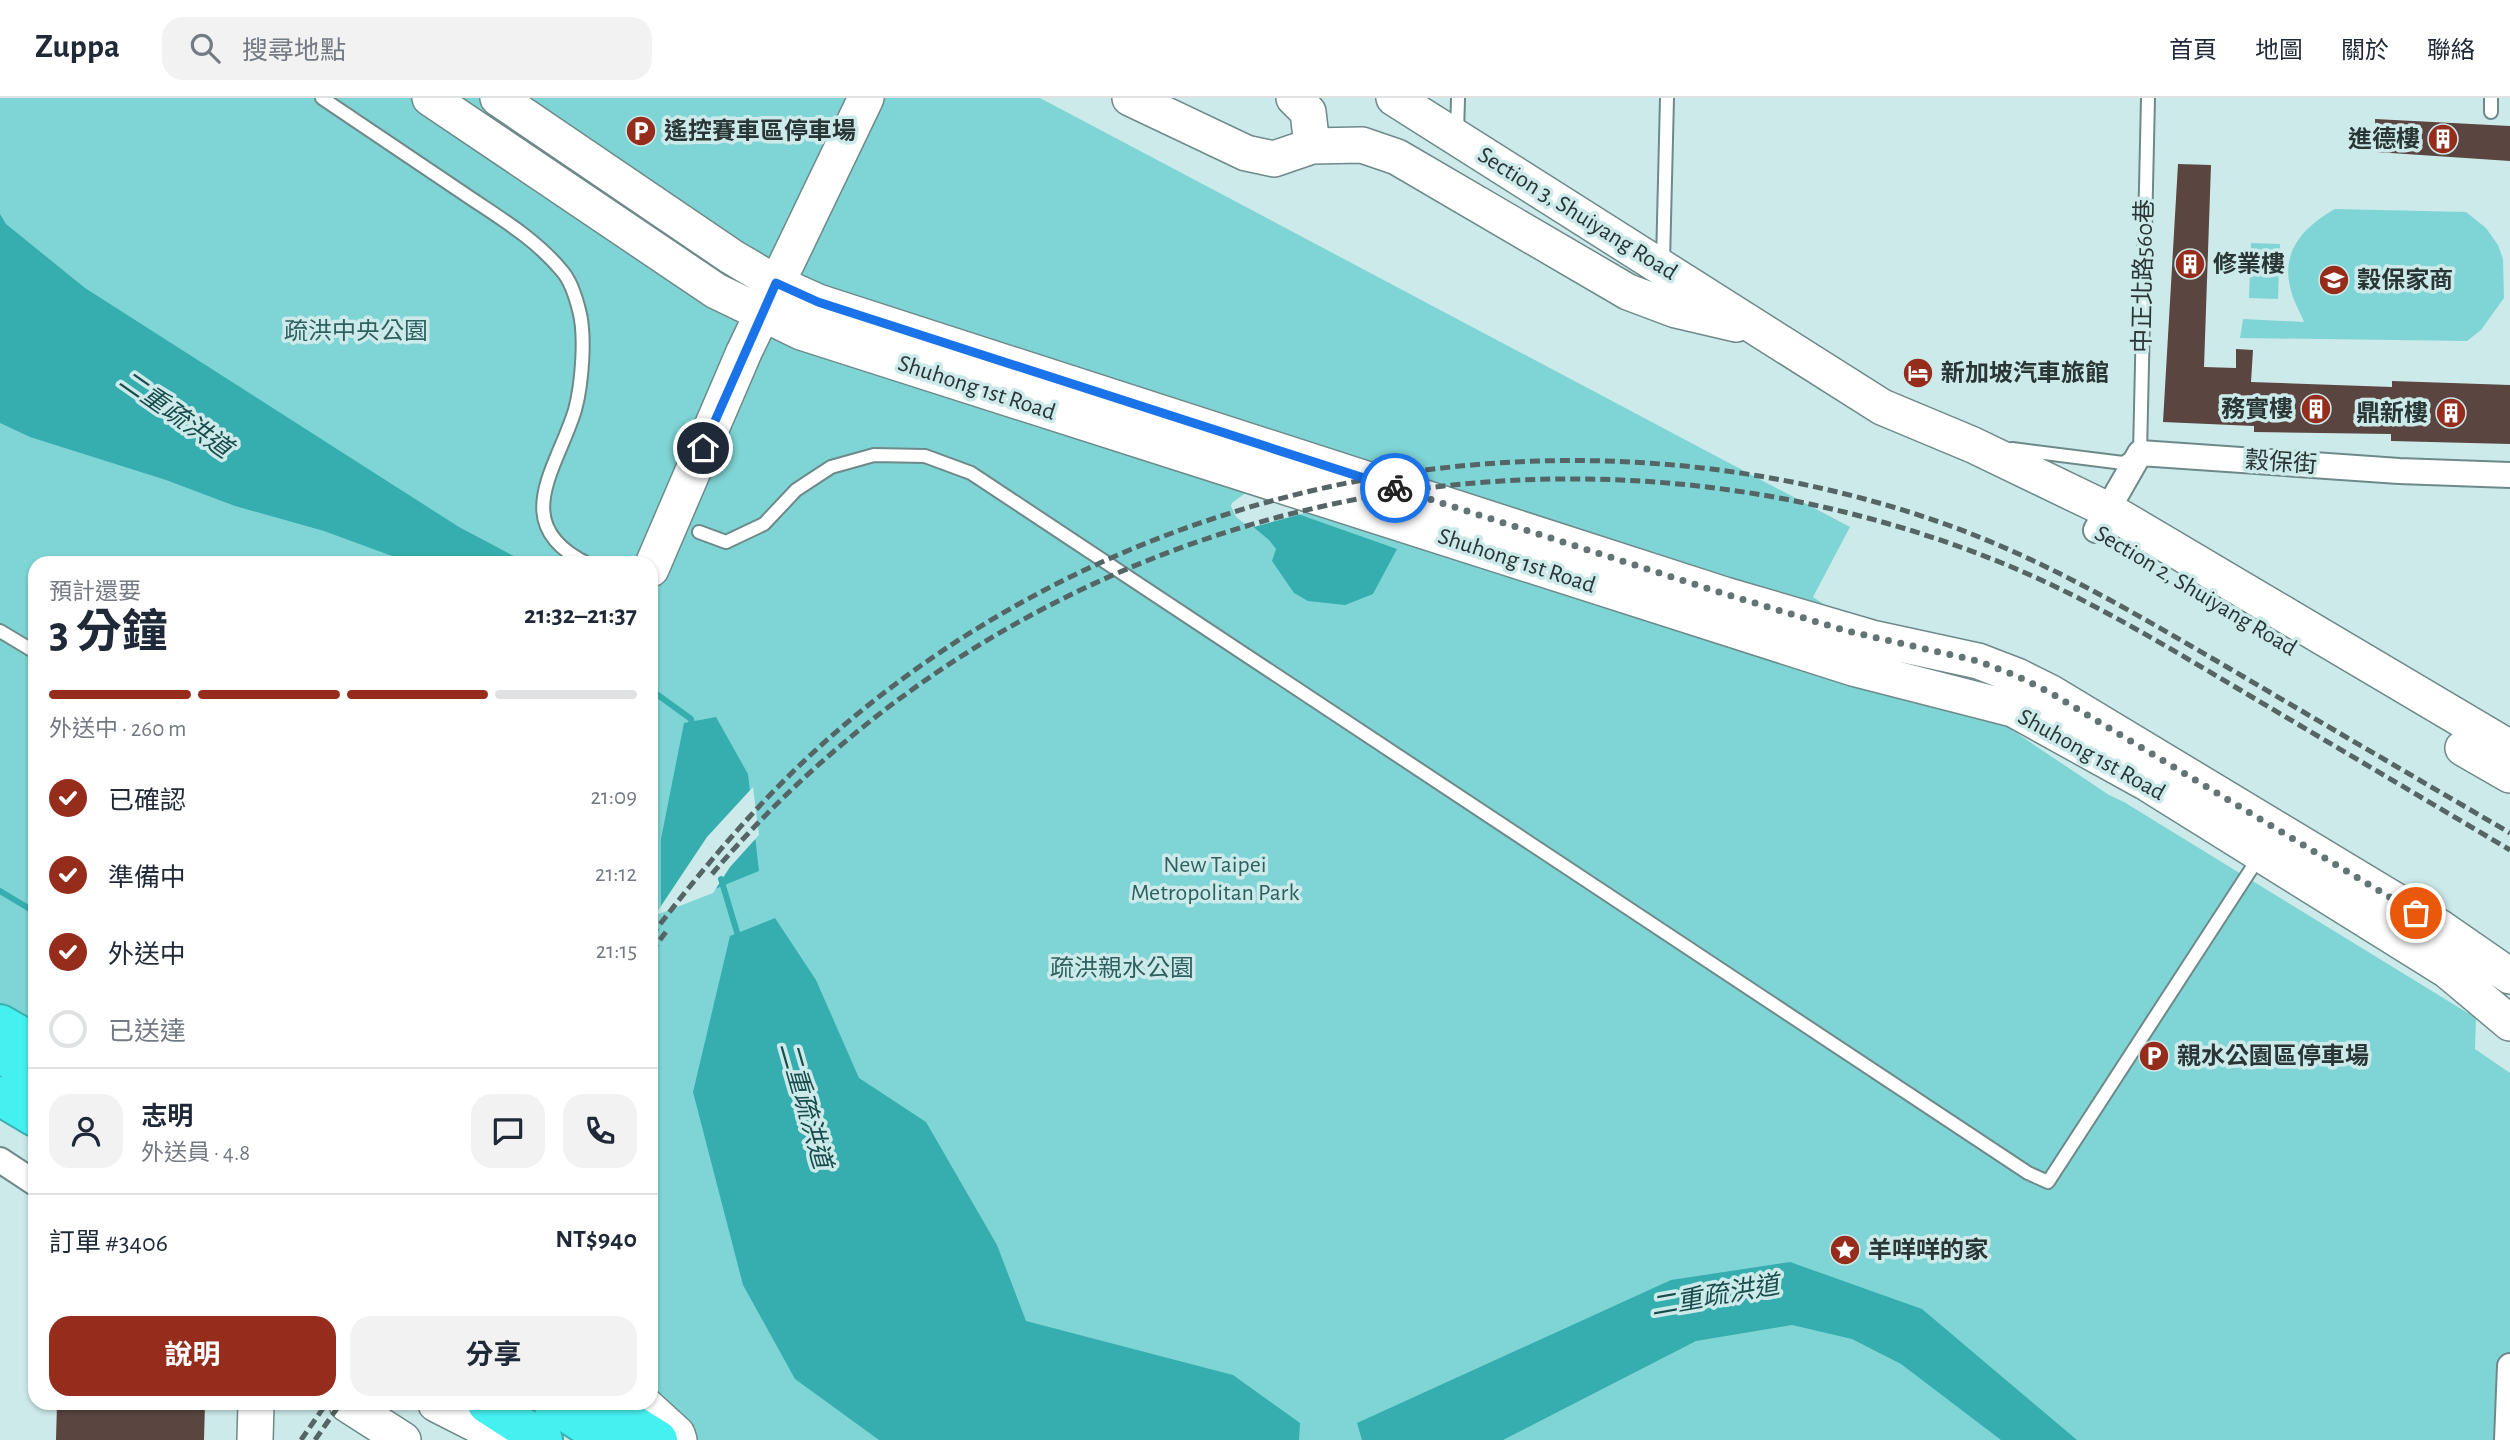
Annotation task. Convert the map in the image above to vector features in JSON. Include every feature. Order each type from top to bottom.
[{"type":"highway","points":[[0,1024],[28,1040]]},
{"type":"highway","points":[[0,1054],[28,1070]]},
{"type":"highway","points":[[0,1096],[28,1113]]},
{"type":"highway","points":[[482,1410],[519,1440]]},
{"type":"highway","points":[[496,1410],[543,1440]]},
{"type":"highway","points":[[562,1410],[609,1440]]},
{"type":"highway","points":[[610,1410],[658,1440]]},
{"type":"street","name":"Shuhong 1st Road","points":[[430,98],[716,291],[818,302],[1712,590],[1872,638],[1978,661],[2017,676],[2051,693],[2439,927],[2510,976]]},
{"type":"street","name":"Shuhong 1st Road","points":[[498,98],[733,257],[801,332],[1839,664],[2013,709],[2145,782],[2448,971],[2510,1023]]},
{"type":"street","points":[[657,556],[769,298],[866,98]]},
{"type":"street","points":[[1130,98],[1246,153],[1274,159],[1312,146],[1362,145],[1397,158],[1628,292],[1676,310],[1760,329]]},
{"type":"street","points":[[1294,98],[1308,112],[1312,146]]},
{"type":"street","name":"Section 3, Shuiyang Road","points":[[1394,98],[1760,329]]},
{"type":"street","name":"Section 2, Shuiyang Road","points":[[1760,329],[1882,407],[1973,445],[2510,748]]},
{"type":"street","name":"Section 2, Shuiyang Road","points":[[1882,407],[1902,430],[2102,520],[2510,775]]},
{"type":"street","points":[[2102,520],[2140,453]]},
{"type":"street","name":"穀保街","points":[[2140,453],[2399,471],[2510,475]]},
{"type":"street","points":[[0,1160],[28,1178]]},
{"type":"street","points":[[2507,1440],[2510,1366]]},
{"type":"street","points":[[255,1440],[256,1410]]},
{"type":"street","points":[[356,1410],[402,1440]]},
{"type":"street","points":[[448,1410],[507,1440]]},
{"type":"street","points":[[651,1410],[677,1434],[679,1440]]},
{"type":"lane","points":[[323,98],[534,241],[564,274],[579,311],[582,351],[575,409],[544,488],[544,515],[553,539],[577,556]]},
{"type":"lane","points":[[1457,136],[1458,98]]},
{"type":"lane","points":[[1663,267],[1667,98]]},
{"type":"lane","name":"中正北路560巷","points":[[2140,453],[2148,98]]},
{"type":"lane","points":[[2491,98],[2491,112]]},
{"type":"lane","points":[[1973,445],[2123,463],[2140,453]]},
{"type":"lane","points":[[699,532],[726,542],[764,524],[796,490],[831,467],[874,455],[925,456],[971,472],[1993,1150],[2028,1173],[2048,1182],[2262,854]]},
{"type":"lane","points":[[0,631],[28,648]]},
{"type":"green space","name":"疏洪親水公園","points":[[0,98],[1040,98],[1850,527],[1813,597],[2109,795],[2476,1018],[2475,1049],[2510,1073],[2510,1440],[650,1440],[650,1410],[658,1410],[658,556],[28,556],[28,1053],[0,1035]]},
{"type":"green space","points":[[2335,209],[2466,212],[2486,228],[2498,245],[2503,259],[2504,298],[2481,330],[2467,341],[2240,338],[2243,319],[2304,322],[2289,282],[2290,256],[2302,235]]},
{"type":"green space","points":[[2251,243],[2280,244],[2278,299],[2249,298]]},
{"type":"water","points":[[0,214],[6,224],[85,288],[459,527],[514,556],[392,556],[324,531],[235,506],[166,480],[30,437],[0,423]]},
{"type":"water","points":[[1247,496],[1397,549],[1373,594],[1345,605],[1308,601],[1294,593],[1272,561],[1276,549],[1239,515]]},
{"type":"water","points":[[716,717],[748,774],[759,871],[661,911],[661,839],[684,723]]},
{"type":"water","points":[[775,918],[816,980],[859,1078],[926,1122],[997,1245],[1026,1321],[1233,1375],[1300,1423],[1299,1440],[879,1440],[795,1379],[743,1285],[693,1092],[730,936]]},
{"type":"water","points":[[1790,1262],[1922,1309],[2077,1440],[2001,1440],[1901,1364],[1852,1339],[1792,1325],[1696,1341],[1503,1440],[1362,1440],[1357,1423],[1671,1280]]},
{"type":"pier","points":[[1247,492],[1305,513],[1250,528],[1236,517],[1231,506]]},
{"type":"pier","points":[[753,787],[759,835],[730,867],[713,893],[659,914],[658,910],[707,837]]},
{"type":"building","name":"進德樓","points":[[2375,119],[2510,126],[2510,161],[2376,152]]},
{"type":"building","points":[[2178,164],[2211,165],[2204,367],[2236,368],[2236,349],[2253,350],[2251,382],[2392,387],[2392,381],[2510,385],[2510,444],[2391,441],[2391,434],[2254,432],[2254,426],[2163,422]]},
{"type":"building","points":[[57,1410],[205,1410],[204,1440],[56,1440]]},
{"type":"waterway","name":"二重疏洪道","points":[[658,695],[691,719],[692,728]]},
{"type":"waterway","name":"二重疏洪道","points":[[721,879],[739,939]]},
{"type":"waterway","points":[[0,891],[28,908]]},
{"type":"railway","points":[[658,927],[741,826],[790,774],[843,726],[962,638],[1090,567],[1226,514],[1367,479],[1512,462],[1658,464],[1803,484],[1945,524],[2019,554],[2124,608],[2510,833]]},
{"type":"railway","points":[[712,874],[840,746],[984,642],[1140,563],[1306,510],[1479,483],[1654,482],[1830,509],[2002,563],[2064,591],[2154,639],[2510,850]]},
{"type":"railway","points":[[658,943],[668,929]]},
{"type":"railway","points":[[301,1440],[322,1410]]},
{"type":"railway","points":[[315,1440],[336,1410]]},
{"type":"way so far","points":[[1395,488],[1725,594],[1872,638],[1978,661],[2017,676],[2051,693],[2416,913]]},
{"type":"place","name":"遙控賽車區停車場","points":[[641,131]]},
{"type":"place","name":"進德樓","points":[[2443,139]]},
{"type":"place","name":"修業樓","points":[[2190,264]]},
{"type":"place","name":"穀保家商","points":[[2334,280]]},
{"type":"place","name":"新加坡汽車旅館","points":[[1918,373]]},
{"type":"place","name":"務實樓","points":[[2316,409]]},
{"type":"place","name":"鼎新樓","points":[[2451,413]]},
{"type":"place","name":"親水公園區停車場","points":[[2154,1056]]},
{"type":"place","name":"羊咩咩的家","points":[[1845,1250]]},
{"type":"route","points":[[703,448],[776,283],[818,302],[1395,488]]},
{"type":"park label","name":"疏洪中央公園","points":[[356,331]]},
{"type":"park label","name":"New Taipei Metropolitan Park","points":[[1215,878]]}]
